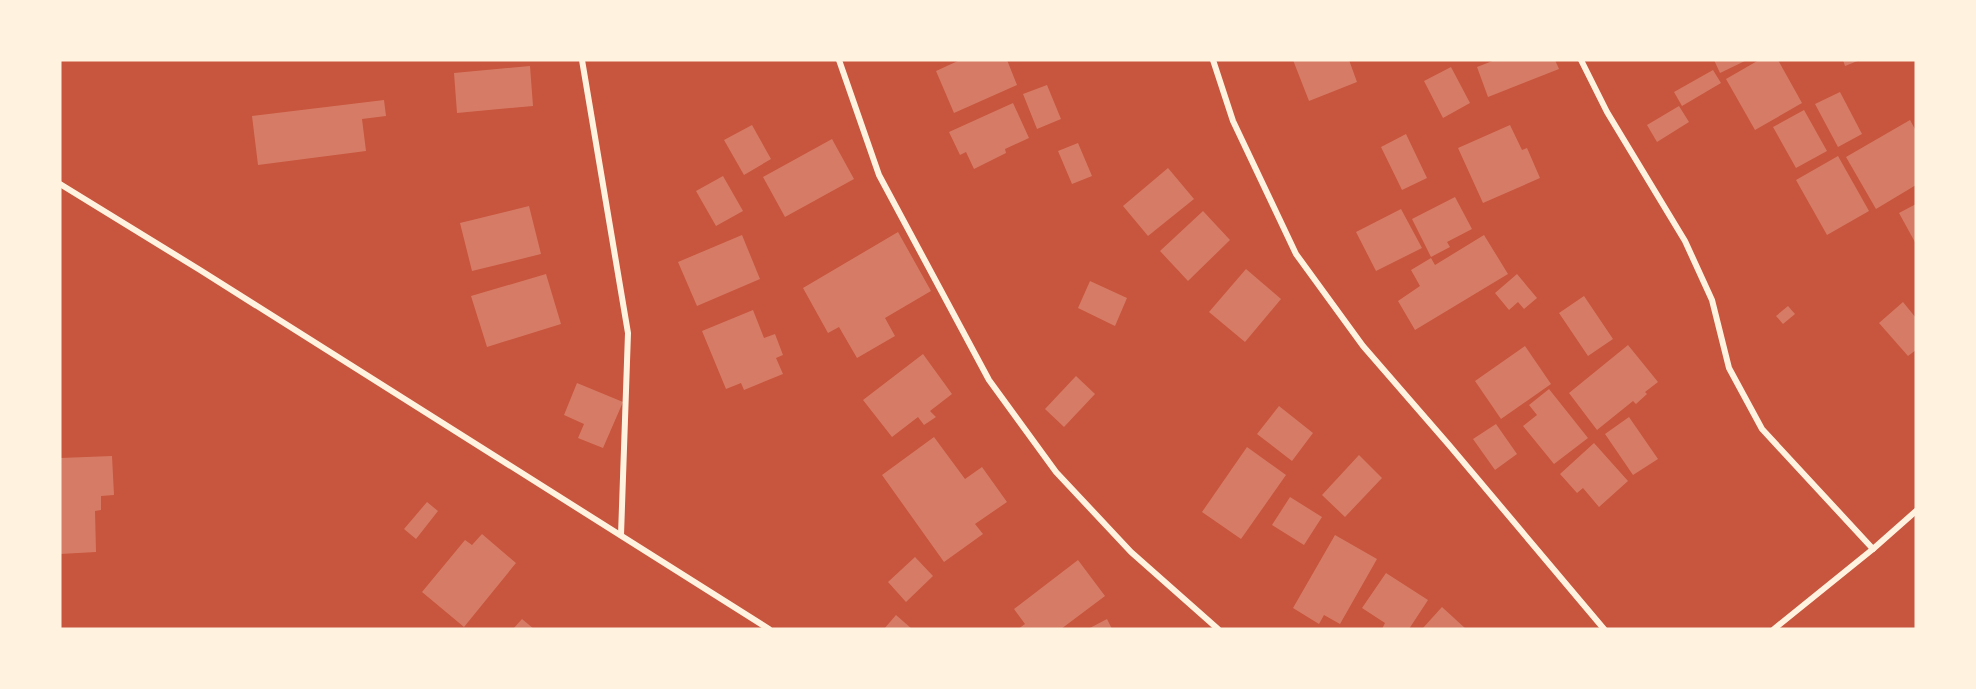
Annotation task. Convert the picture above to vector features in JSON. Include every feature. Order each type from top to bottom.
[{"type":"street","points":[[582,60],[628,333],[621,535]]},
{"type":"street","points":[[839,60],[879,175],[989,380],[1064,480],[1131,552],[1218,629]]},
{"type":"street","points":[[1213,60],[1233,121],[1296,254],[1363,346],[1604,629]]},
{"type":"street","points":[[1581,60],[1607,112],[1685,241],[1712,300],[1729,368],[1762,429],[1873,549]]},
{"type":"street","points":[[60,184],[770,629]]},
{"type":"street","points":[[1774,629],[1916,511]]},
{"type":"building","points":[[960,60],[1007,60],[1017,85],[954,113],[936,71]]},
{"type":"building","points":[[1293,60],[1349,60],[1357,82],[1309,101]]},
{"type":"building","points":[[1495,60],[1555,60],[1559,69],[1488,97],[1477,67]]},
{"type":"building","points":[[1714,60],[1747,60],[1720,73]]},
{"type":"building","points":[[1759,60],[1778,60],[1802,103],[1755,130],[1726,79]]},
{"type":"building","points":[[1843,60],[1860,60],[1845,66]]},
{"type":"building","points":[[530,66],[533,106],[457,113],[454,73]]},
{"type":"building","points":[[1451,67],[1470,103],[1443,118],[1424,81]]},
{"type":"building","points":[[1713,70],[1721,83],[1682,106],[1674,92]]},
{"type":"building","points":[[1047,85],[1061,119],[1037,129],[1023,94]]},
{"type":"building","points":[[1840,92],[1862,134],[1838,147],[1815,104]]},
{"type":"building","points":[[384,100],[386,116],[362,119],[366,151],[258,165],[252,116]]},
{"type":"building","points":[[1013,103],[1029,138],[1005,149],[1006,153],[974,169],[966,152],[960,155],[949,132]]},
{"type":"building","points":[[1679,106],[1689,122],[1657,142],[1647,125]]},
{"type":"building","points":[[1804,110],[1827,151],[1796,168],[1773,127]]},
{"type":"building","points":[[1910,120],[1916,131],[1916,185],[1876,209],[1846,157]]},
{"type":"building","points":[[752,125],[771,159],[744,175],[724,140]]},
{"type":"building","points":[[1510,125],[1522,150],[1527,148],[1540,178],[1483,203],[1458,148]]},
{"type":"building","points":[[1406,134],[1427,178],[1402,190],[1381,147]]},
{"type":"building","points":[[832,139],[854,179],[785,217],[763,177]]},
{"type":"building","points":[[1078,143],[1092,176],[1072,184],[1058,151]]},
{"type":"building","points":[[1838,156],[1869,211],[1827,235],[1796,180]]},
{"type":"building","points":[[1168,168],[1194,199],[1148,236],[1123,206]]},
{"type":"building","points":[[723,176],[743,211],[716,226],[696,191]]},
{"type":"building","points":[[1455,197],[1472,229],[1447,242],[1450,247],[1431,257],[1412,219]]},
{"type":"building","points":[[1916,204],[1916,244],[1899,213]]},
{"type":"building","points":[[529,206],[541,254],[472,271],[460,223]]},
{"type":"building","points":[[1401,209],[1422,248],[1376,271],[1356,232]]},
{"type":"building","points":[[1203,211],[1230,240],[1188,281],[1160,251]]},
{"type":"building","points":[[898,232],[931,291],[885,318],[895,336],[857,358],[839,327],[828,333],[803,288]]},
{"type":"building","points":[[742,235],[760,279],[697,306],[678,262]]},
{"type":"building","points":[[1484,235],[1508,274],[1415,330],[1398,301],[1420,286],[1411,270],[1431,258],[1435,265]]},
{"type":"building","points":[[1246,269],[1281,299],[1245,342],[1209,312]]},
{"type":"building","points":[[546,274],[561,324],[487,347],[471,296]]},
{"type":"building","points":[[1517,274],[1537,298],[1524,309],[1518,302],[1509,310],[1495,293]]},
{"type":"building","points":[[1090,281],[1127,298],[1115,326],[1078,308]]},
{"type":"building","points":[[1584,296],[1613,339],[1588,356],[1559,313]]},
{"type":"building","points":[[1903,302],[1916,318],[1916,350],[1908,356],[1879,323]]},
{"type":"building","points":[[1788,306],[1795,314],[1783,324],[1776,316]]},
{"type":"building","points":[[753,310],[764,338],[775,334],[783,355],[776,358],[783,374],[744,390],[741,383],[726,389],[702,331]]},
{"type":"building","points":[[1628,345],[1658,382],[1645,392],[1647,394],[1636,404],[1633,401],[1597,430],[1569,393]]},
{"type":"building","points":[[1525,346],[1551,384],[1501,419],[1475,381]]},
{"type":"building","points":[[923,354],[952,394],[930,411],[936,417],[924,425],[918,417],[892,437],[863,400]]},
{"type":"building","points":[[1076,376],[1095,394],[1064,427],[1045,409]]},
{"type":"building","points":[[577,383],[623,402],[603,448],[578,438],[584,424],[564,415]]},
{"type":"building","points":[[1549,389],[1588,438],[1554,464],[1523,426],[1537,415],[1529,405]]},
{"type":"building","points":[[1279,406],[1313,433],[1292,461],[1257,434]]},
{"type":"building","points":[[1629,417],[1658,459],[1633,475],[1605,434]]},
{"type":"building","points":[[1496,424],[1517,454],[1495,470],[1473,439]]},
{"type":"building","points":[[934,437],[965,479],[982,467],[1007,502],[975,524],[983,534],[944,562],[882,475]]},
{"type":"building","points":[[1594,443],[1628,481],[1599,507],[1583,488],[1577,493],[1560,474]]},
{"type":"building","points":[[1247,447],[1286,475],[1241,539],[1202,512]]},
{"type":"building","points":[[1359,455],[1382,478],[1345,517],[1322,495]]},
{"type":"building","points":[[112,456],[114,495],[101,496],[101,510],[95,511],[96,552],[60,554],[60,458]]},
{"type":"building","points":[[1290,497],[1322,517],[1304,545],[1272,525]]},
{"type":"building","points":[[427,502],[438,511],[416,539],[404,529]]},
{"type":"building","points":[[482,534],[516,563],[464,627],[422,592],[465,540],[472,545]]},
{"type":"building","points":[[1335,535],[1377,559],[1340,624],[1324,615],[1319,624],[1293,608]]},
{"type":"building","points":[[915,557],[933,576],[906,602],[888,582]]},
{"type":"building","points":[[1078,560],[1105,596],[1061,629],[1018,629],[1025,624],[1014,609]]},
{"type":"building","points":[[1386,573],[1428,600],[1409,629],[1382,629],[1385,623],[1362,608]]},
{"type":"building","points":[[1442,607],[1466,629],[1422,629]]},
{"type":"building","points":[[896,615],[912,629],[884,629]]},
{"type":"building","points":[[522,619],[534,629],[513,629]]},
{"type":"building","points":[[1107,619],[1112,629],[1088,629]]}]
